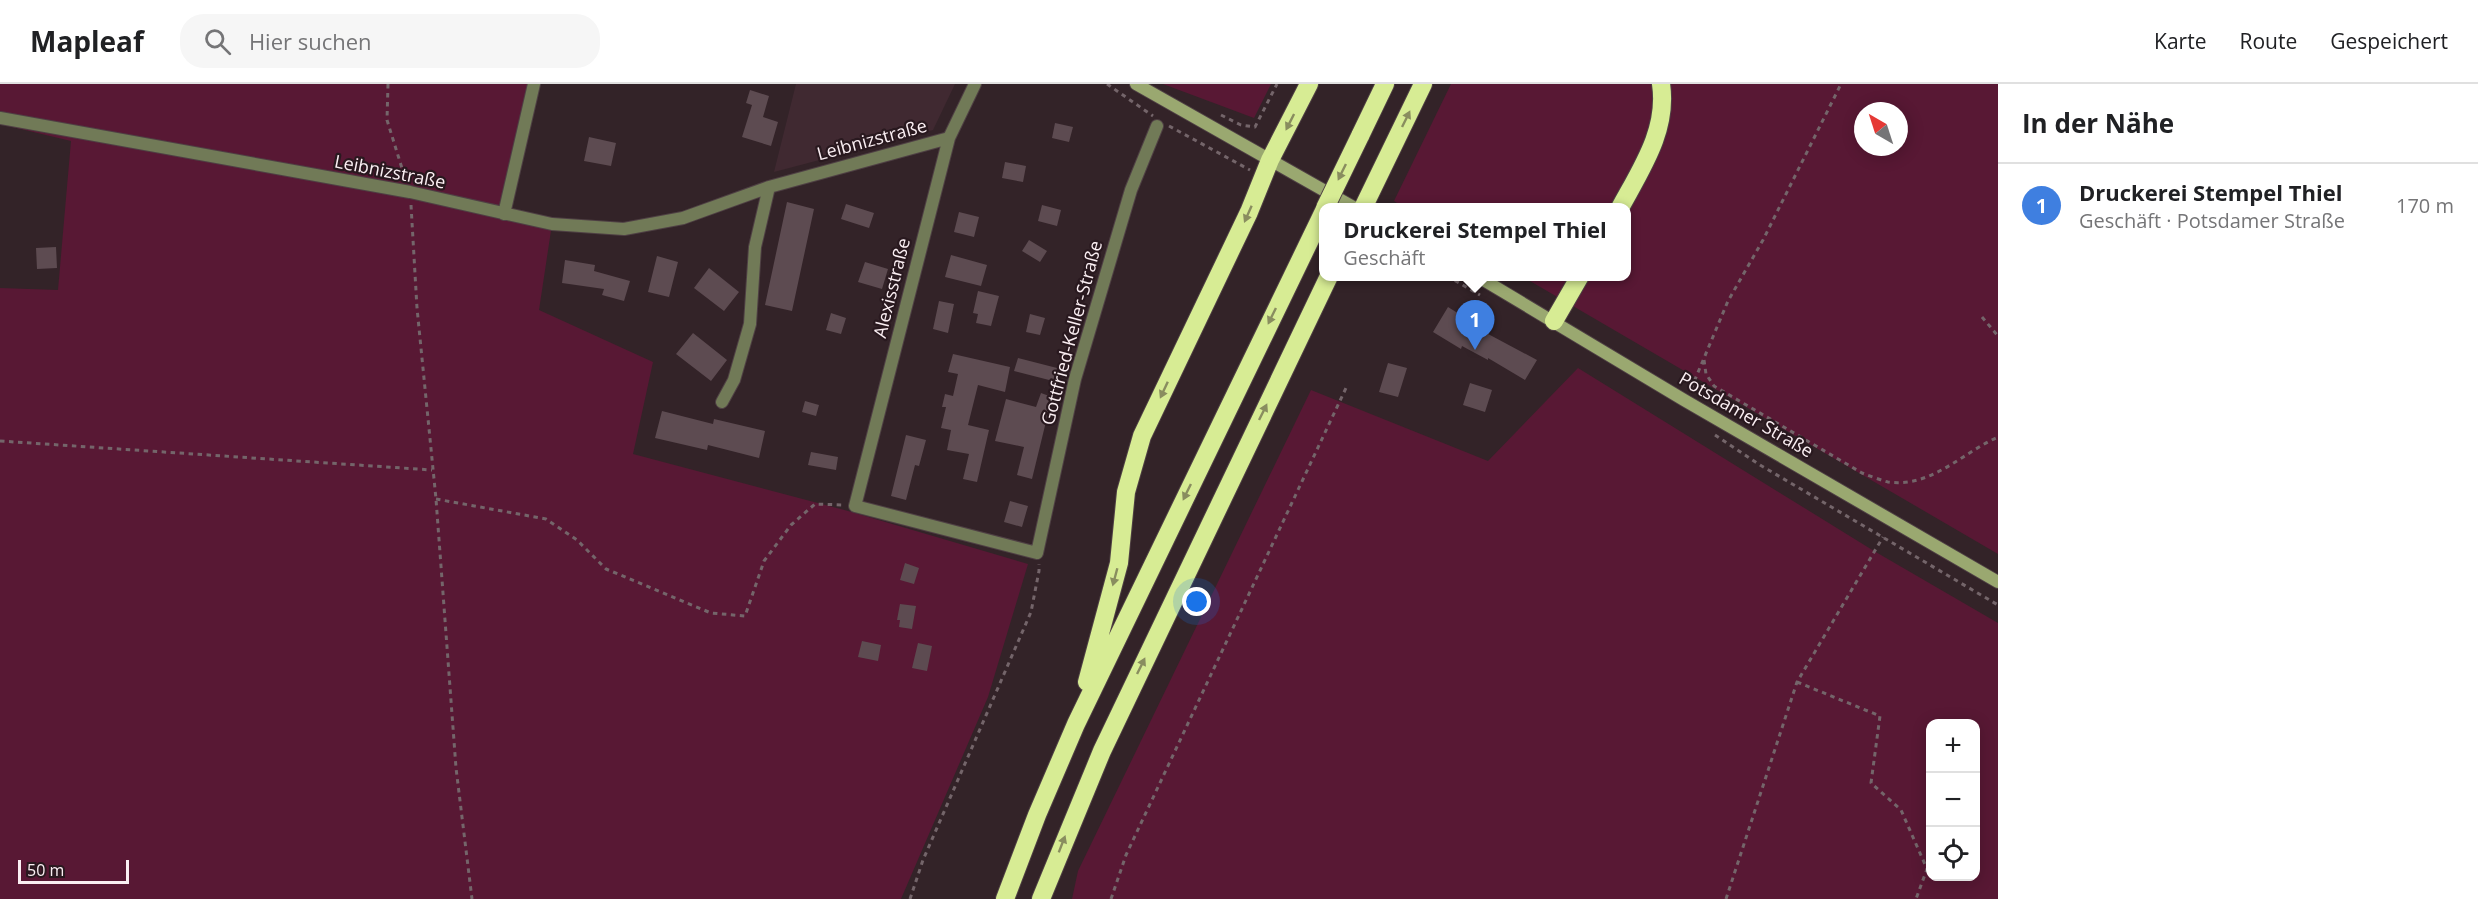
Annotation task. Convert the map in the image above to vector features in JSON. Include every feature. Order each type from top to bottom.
[{"type":"highway","points":[[1076,724],[1119,563],[1126,492],[1142,436],[1249,212],[1270,160],[1310,84]]},
{"type":"highway","points":[[1327,203],[1385,84]]},
{"type":"highway","points":[[1365,203],[1423,84]]},
{"type":"highway","points":[[1622,203],[1651,150],[1659,129],[1662,110],[1661,84]]},
{"type":"highway","points":[[1005,899],[1037,815],[1076,724],[1319,220]]},
{"type":"highway","points":[[1041,899],[1112,730],[1327,281]]},
{"type":"highway","points":[[1554,321],[1577,281]]},
{"type":"main road","points":[[1136,84],[1348,203]]},
{"type":"main road","name":"Potsdamer Straße","points":[[1485,281],[1684,400],[1998,582]]},
{"type":"street","points":[[504,214],[534,84]]},
{"type":"street","name":"Alexisstraße","points":[[855,506],[949,138],[975,84]]},
{"type":"street","name":"Leibnizstraße","points":[[0,117],[90,136],[410,192],[552,224],[624,229],[683,218],[769,187],[949,138]]},
{"type":"street","name":"Gottfried-Keller-Straße","points":[[1037,553],[1075,379],[1131,190],[1161,124]]},
{"type":"street","points":[[723,402],[734,380],[750,324],[755,247],[769,187]]},
{"type":"street","points":[[855,506],[1037,553]]},
{"type":"path","points":[[388,84],[387,120],[410,192],[417,308],[436,499],[456,768],[472,899]]},
{"type":"path","points":[[1107,84],[1161,124],[1240,166]]},
{"type":"path","points":[[1241,124],[1255,127],[1277,84]]},
{"type":"path","points":[[1690,393],[1728,301],[1763,240],[1841,84]]},
{"type":"path","points":[[1982,317],[1998,336]]},
{"type":"path","points":[[1704,360],[1706,374],[1714,386],[1862,473],[1888,482],[1916,481],[1958,462],[1998,437]]},
{"type":"path","points":[[1111,899],[1126,855],[1346,388]]},
{"type":"path","points":[[1714,435],[1760,465],[1998,605]]},
{"type":"path","points":[[0,441],[432,470]]},
{"type":"path","points":[[436,499],[546,519],[577,540],[606,569],[711,613],[745,616],[764,561],[791,525],[815,504],[855,506]]},
{"type":"path","points":[[1726,899],[1797,682],[1883,536]]},
{"type":"path","points":[[910,899],[924,860],[1031,612],[1039,571],[1037,553]]},
{"type":"path","points":[[1797,682],[1880,716],[1871,783],[1901,810],[1927,869],[1916,899]]},
{"type":"shaded area","points":[[0,84],[534,84],[504,214],[552,224],[539,310],[653,362],[633,454],[848,511],[1028,564],[988,697],[901,899],[0,899],[0,288],[58,290],[71,141],[0,124]]},
{"type":"shaded area","points":[[796,84],[955,84],[933,130],[774,172]]},
{"type":"shaded area","points":[[1163,84],[1271,84],[1254,118]]},
{"type":"shaded area","points":[[1451,84],[1998,84],[1998,554],[1530,281],[1631,281],[1631,203],[1397,203],[1394,201]]},
{"type":"shaded area","points":[[1578,368],[1874,551],[1998,623],[1998,899],[1072,899],[1078,871],[1311,390],[1488,461]]},
{"type":"building","points":[[750,90],[769,96],[763,117],[778,122],[771,146],[742,137],[752,105],[746,103]]},
{"type":"building","points":[[1055,123],[1073,127],[1069,142],[1052,138]]},
{"type":"building","points":[[589,137],[616,143],[611,166],[584,161]]},
{"type":"building","points":[[1005,162],[1026,166],[1023,182],[1002,178]]},
{"type":"building","points":[[787,202],[814,209],[792,311],[765,305]]},
{"type":"building","points":[[846,204],[874,213],[869,228],[841,219]]},
{"type":"building","points":[[1042,205],[1061,210],[1057,226],[1038,221]]},
{"type":"building","points":[[959,212],[979,217],[974,237],[954,232]]},
{"type":"building","points":[[1029,240],[1047,251],[1040,262],[1022,251]]},
{"type":"building","points":[[56,247],[57,268],[37,269],[36,248]]},
{"type":"building","points":[[951,255],[987,265],[981,286],[945,277]]},
{"type":"building","points":[[657,256],[678,262],[669,297],[648,292]]},
{"type":"building","points":[[565,260],[595,265],[594,271],[630,281],[624,301],[602,295],[604,289],[562,283]]},
{"type":"building","points":[[865,262],[888,269],[882,289],[858,282]]},
{"type":"building","points":[[709,268],[739,292],[724,311],[694,288]]},
{"type":"building","points":[[978,291],[999,296],[991,326],[976,323],[978,314],[973,313]]},
{"type":"building","points":[[939,301],[954,304],[948,333],[933,329]]},
{"type":"building","points":[[1448,307],[1464,317],[1462,320],[1537,360],[1525,380],[1488,358],[1488,360],[1462,346],[1461,349],[1433,332]]},
{"type":"building","points":[[831,313],[846,318],[841,334],[826,330]]},
{"type":"building","points":[[1030,314],[1045,318],[1040,335],[1026,332]]},
{"type":"building","points":[[693,333],[727,360],[711,381],[676,354]]},
{"type":"building","points":[[953,354],[1010,367],[1005,392],[978,385],[968,425],[989,430],[977,482],[963,479],[969,454],[947,450],[951,430],[941,428],[946,407],[942,407],[945,394],[953,396],[958,374],[948,372]]},
{"type":"building","points":[[1018,358],[1057,368],[1053,381],[1014,371]]},
{"type":"building","points":[[1388,363],[1407,368],[1398,397],[1379,392]]},
{"type":"building","points":[[1470,383],[1492,390],[1485,412],[1463,405]]},
{"type":"building","points":[[1041,393],[1052,397],[1032,479],[1017,475],[1024,447],[995,441],[1006,399],[1036,407]]},
{"type":"building","points":[[805,401],[819,405],[816,416],[802,412]]},
{"type":"building","points":[[662,411],[713,424],[714,419],[765,431],[759,458],[708,445],[707,450],[655,438]]},
{"type":"building","points":[[906,435],[926,440],[919,466],[915,465],[906,500],[891,496]]},
{"type":"building","points":[[811,452],[838,457],[836,470],[808,465]]},
{"type":"building","points":[[1010,501],[1028,506],[1022,527],[1004,522]]},
{"type":"building","points":[[905,563],[919,568],[914,584],[900,580]]},
{"type":"building","points":[[900,604],[916,606],[912,629],[899,627],[900,620],[897,620]]},
{"type":"building","points":[[862,641],[881,645],[878,661],[858,657]]},
{"type":"building","points":[[918,643],[932,646],[927,671],[912,668]]},
{"type":"place","name":"Druckerei Stempel Thiel","points":[[1475,350]]}]
